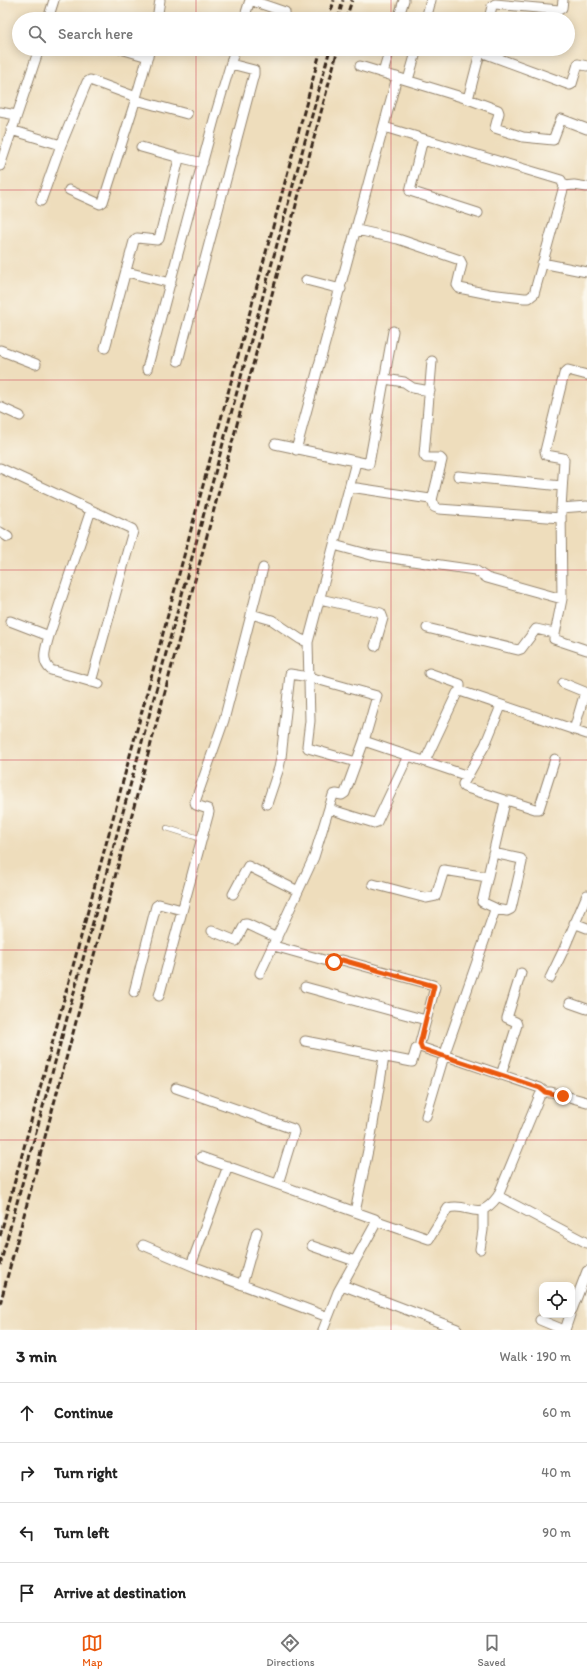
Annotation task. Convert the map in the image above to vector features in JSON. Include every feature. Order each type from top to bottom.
[{"type":"street","points":[[50,12],[54,0]]},
{"type":"street","points":[[158,12],[160,0]]},
{"type":"street","points":[[246,12],[250,0],[274,4],[285,12]]},
{"type":"street","points":[[400,12],[404,0]]},
{"type":"street","points":[[428,12],[432,0]]},
{"type":"street","points":[[491,12],[493,5],[512,3],[559,10],[562,8],[563,0]]},
{"type":"street","points":[[0,166],[3,148],[12,130],[37,56]]},
{"type":"street","points":[[69,190],[100,204],[103,202],[148,56]]},
{"type":"street","points":[[147,369],[233,56]]},
{"type":"street","points":[[383,73],[388,56]]},
{"type":"street","points":[[408,80],[415,56]]},
{"type":"street","points":[[468,99],[479,56]]},
{"type":"street","points":[[496,56],[570,85],[572,84],[578,64],[587,66]]},
{"type":"street","points":[[178,361],[254,74],[254,70],[231,64]]},
{"type":"street","points":[[360,66],[468,99],[499,111],[495,127],[496,129],[523,137],[553,140],[561,119],[587,129]]},
{"type":"street","points":[[296,450],[357,230],[397,77]]},
{"type":"street","points":[[42,201],[60,145],[88,81],[136,99],[187,114]]},
{"type":"street","points":[[0,112],[16,115]]},
{"type":"street","points":[[357,230],[398,239],[460,260],[462,264],[457,285],[458,287],[490,294],[524,298],[532,296],[564,186],[561,180],[384,127]]},
{"type":"street","points":[[12,130],[60,145]]},
{"type":"street","points":[[423,139],[410,191],[478,213]]},
{"type":"street","points":[[141,147],[203,163]]},
{"type":"street","points":[[105,348],[136,239],[159,239],[177,162],[180,158]]},
{"type":"street","points":[[564,186],[574,185],[587,187]]},
{"type":"street","points":[[542,263],[587,272]]},
{"type":"street","points":[[127,272],[171,283]]},
{"type":"street","points":[[306,280],[341,289]]},
{"type":"street","points":[[275,444],[296,450],[356,462],[370,463],[393,331]]},
{"type":"street","points":[[0,350],[36,364]]},
{"type":"street","points":[[432,361],[424,455],[426,458],[440,458],[442,460],[432,500],[434,507],[439,509],[561,518]]},
{"type":"street","points":[[587,375],[568,370],[564,374],[545,451],[546,455],[564,459],[561,508],[562,599],[554,639],[587,650]]},
{"type":"street","points":[[385,379],[404,382],[413,388],[430,391]]},
{"type":"street","points":[[0,407],[20,416]]},
{"type":"street","points":[[356,462],[308,642],[310,721],[307,747],[356,762]]},
{"type":"street","points":[[0,468],[131,528],[133,531],[95,683],[51,670],[46,666],[44,653],[91,510]]},
{"type":"street","points":[[458,476],[562,486]]},
{"type":"street","points":[[350,487],[432,500]]},
{"type":"street","points":[[561,508],[587,506]]},
{"type":"street","points":[[334,545],[372,555],[475,570],[487,578],[562,599]]},
{"type":"street","points":[[159,996],[209,811],[208,809],[196,805],[195,802],[224,720],[263,568]]},
{"type":"street","points":[[320,599],[381,613],[383,618],[375,646]]},
{"type":"street","points":[[251,614],[276,621],[300,639],[308,642]]},
{"type":"street","points":[[10,621],[49,636]]},
{"type":"street","points":[[427,628],[518,650],[521,649],[536,629],[554,633]]},
{"type":"street","points":[[260,973],[314,857],[333,795],[342,795],[345,793],[364,741],[377,696],[291,673],[289,675],[279,768],[267,804]]},
{"type":"street","points":[[425,761],[457,693],[460,691],[460,684],[429,673]]},
{"type":"street","points":[[563,683],[584,692],[574,730]]},
{"type":"street","points":[[460,691],[587,734]]},
{"type":"street","points":[[501,706],[485,745],[463,784],[464,787],[504,801],[510,801],[539,809],[555,759]]},
{"type":"street","points":[[364,741],[468,776]]},
{"type":"street","points":[[329,809],[374,823],[376,822],[408,756]]},
{"type":"street","points":[[493,853],[521,859],[522,862],[511,909],[507,911],[495,909],[482,904],[504,801]]},
{"type":"street","points":[[233,894],[248,866],[298,891]]},
{"type":"street","points":[[373,884],[426,898],[432,898],[436,896],[444,870],[487,877]]},
{"type":"street","points":[[550,978],[587,895]]},
{"type":"street","points":[[134,992],[156,906],[159,904],[182,910]]},
{"type":"street","points":[[426,1116],[444,1056],[495,909]]},
{"type":"street","points":[[574,923],[587,928]]},
{"type":"street","points":[[212,931],[236,941],[245,924],[247,924],[275,942],[330,962],[342,960],[433,985],[435,987],[420,1047],[416,1049],[412,1062],[305,1041]]},
{"type":"street","points":[[501,1075],[517,1025],[516,1022],[507,1018],[521,973]]},
{"type":"street","points":[[305,987],[426,1020]]},
{"type":"street","points":[[570,1003],[587,1009]]},
{"type":"street","points":[[420,1047],[540,1088],[545,1092]]},
{"type":"street","points":[[355,1212],[372,1136],[384,1057]]},
{"type":"street","points":[[176,1088],[293,1129],[294,1132],[278,1184]]},
{"type":"street","points":[[201,1157],[375,1219],[377,1222],[429,1239],[448,1208],[483,1210],[488,1208],[498,1196],[540,1095],[545,1092],[551,1092],[587,1102]]},
{"type":"street","points":[[191,1265],[228,1166]]},
{"type":"street","points":[[498,1196],[587,1243]]},
{"type":"street","points":[[480,1249],[483,1230],[483,1210]]},
{"type":"street","points":[[323,1330],[342,1285],[377,1222]]},
{"type":"street","points":[[242,1285],[257,1232]]},
{"type":"street","points":[[143,1245],[242,1285],[328,1317]]},
{"type":"street","points":[[312,1246],[355,1261]]},
{"type":"street","points":[[575,1302],[587,1271]]},
{"type":"street","points":[[342,1285],[457,1329]]},
{"type":"street","points":[[540,1320],[564,1330],[569,1318]]},
{"type":"lane","points":[[166,828],[202,839]]},
{"type":"railway","points":[[331,12],[334,0]]},
{"type":"railway","points":[[340,12],[343,0]]},
{"type":"railway","points":[[348,12],[352,0]]},
{"type":"railway","points":[[0,1236],[319,56]]},
{"type":"railway","points":[[0,1265],[328,56]]},
{"type":"railway","points":[[0,1304],[336,56]]},
{"type":"route","points":[[334,962],[339,959],[433,985],[435,987],[420,1044],[422,1049],[540,1088],[545,1092],[551,1092],[563,1096]]}]
